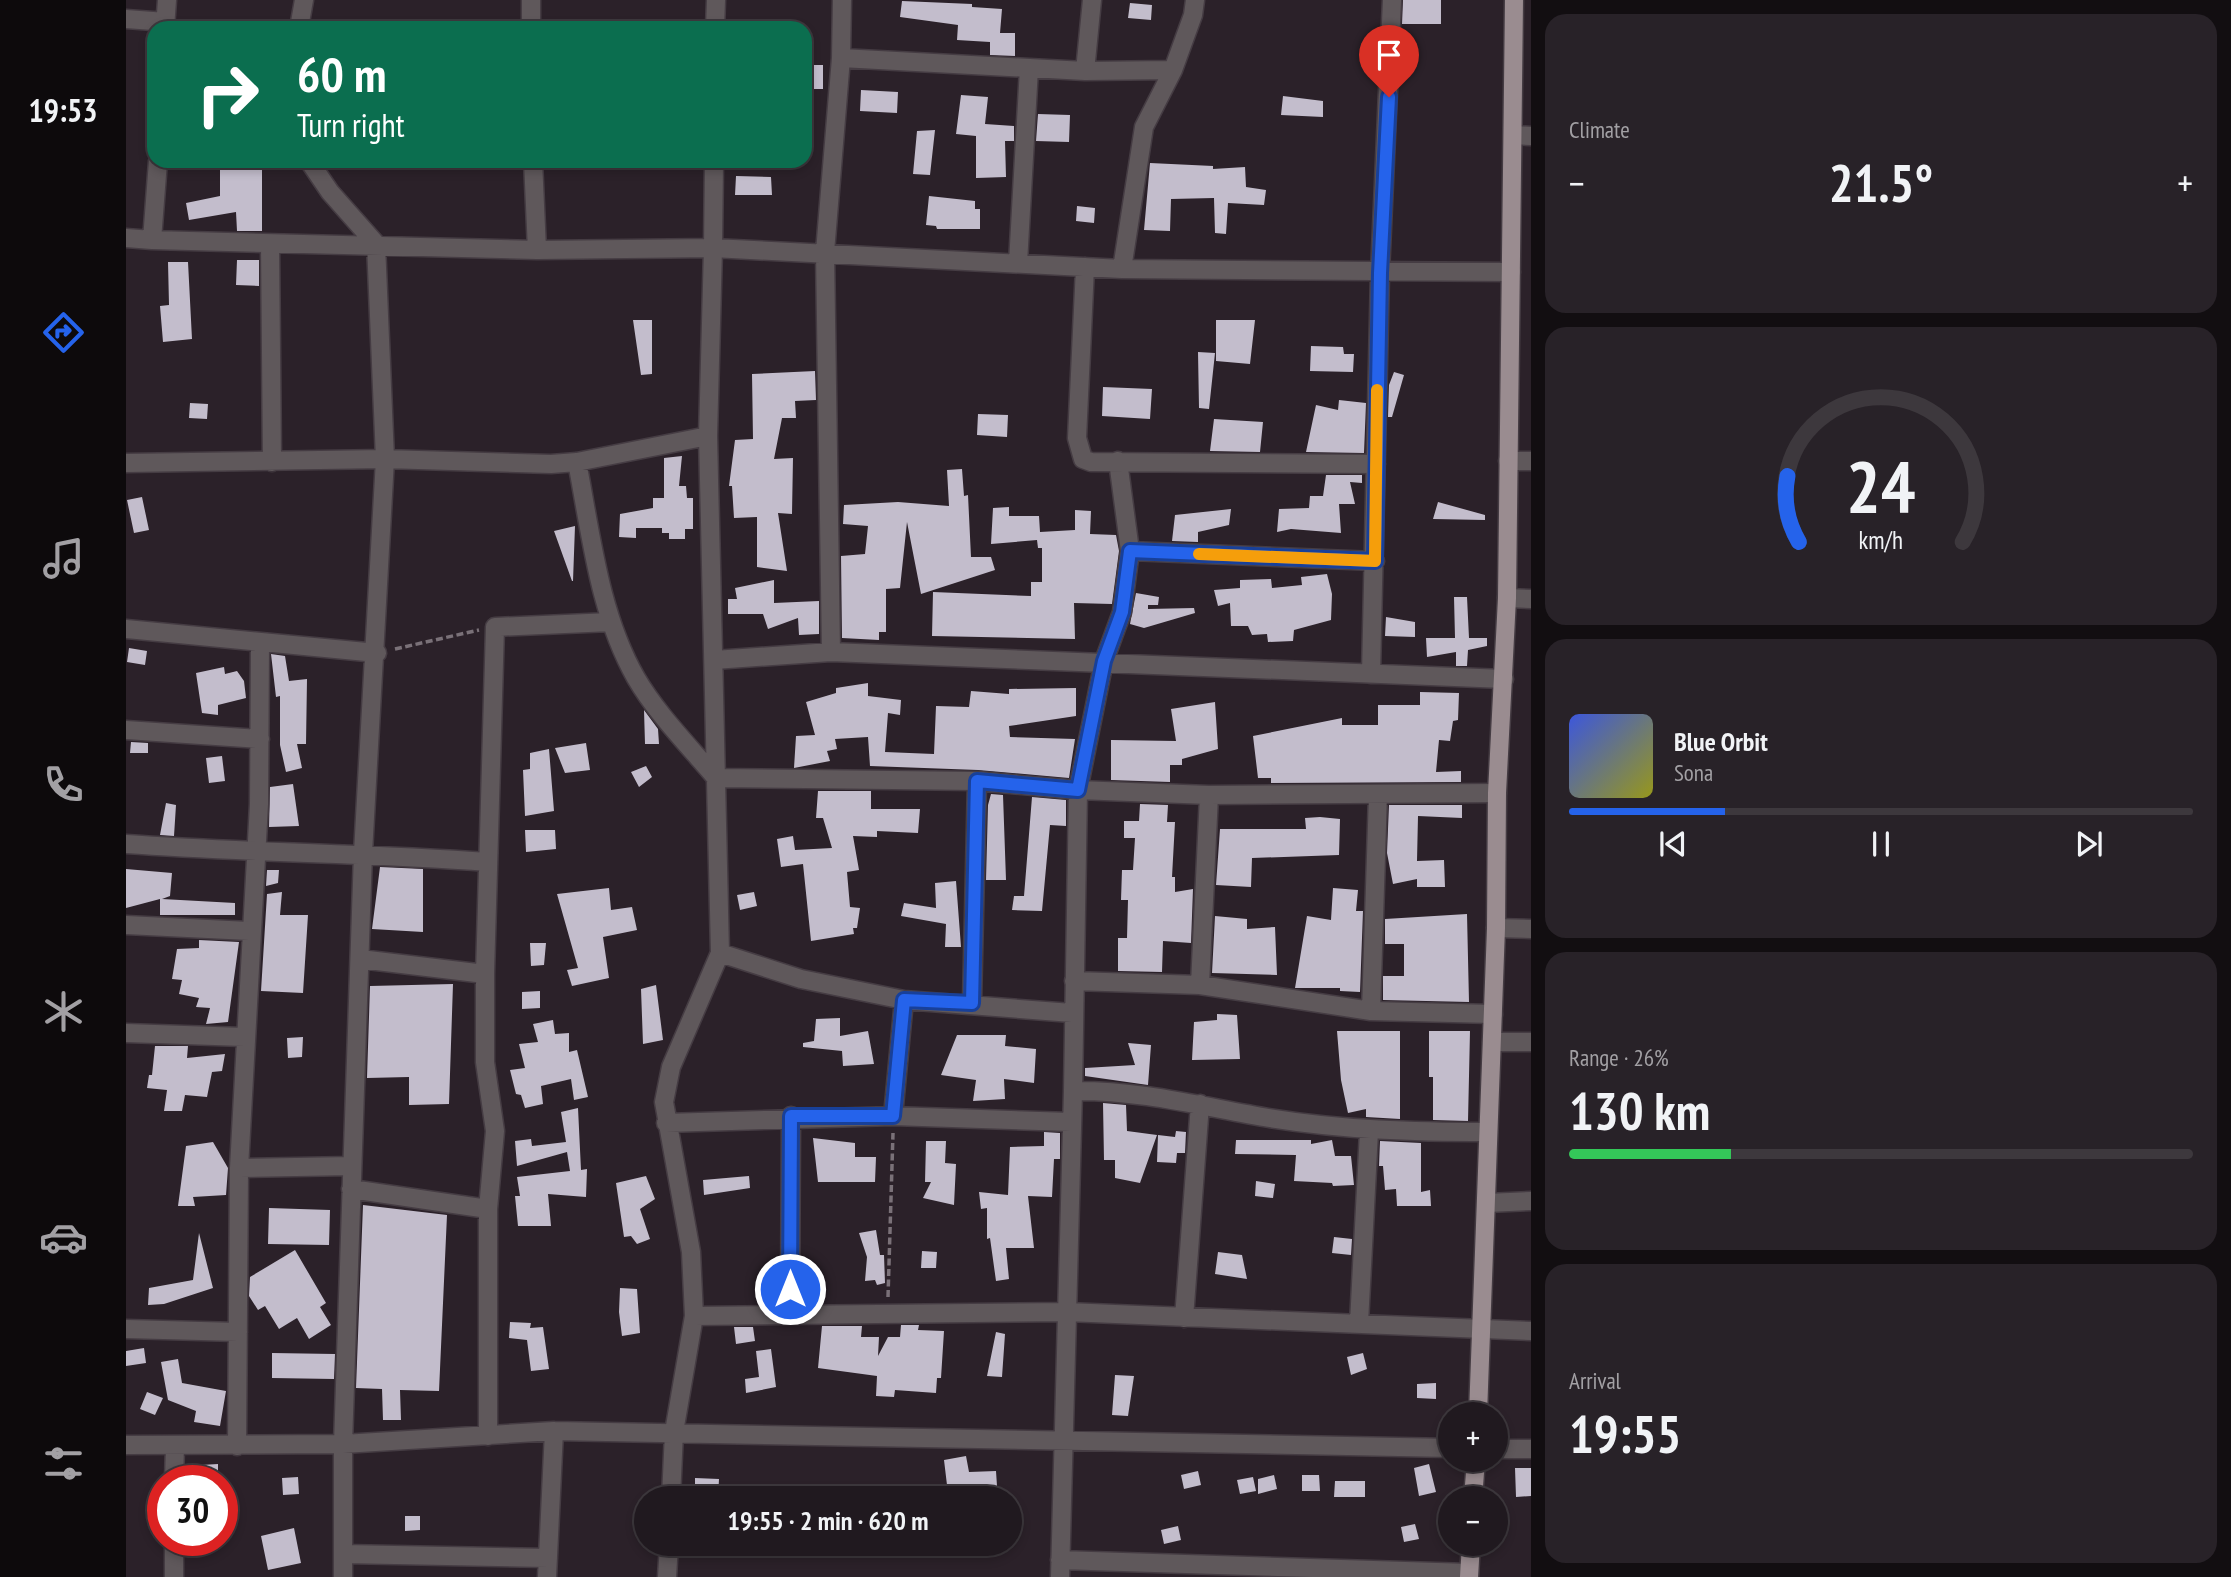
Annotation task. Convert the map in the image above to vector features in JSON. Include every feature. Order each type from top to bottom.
[{"type":"main road","points":[[1478,1402],[1496,928],[1497,793],[1507,598],[1511,272],[1522,135],[1514,0]]},
{"type":"main road","points":[[1469,1575],[1470,1556]]},
{"type":"street","points":[[166,21],[167,0]]},
{"type":"street","points":[[300,21],[304,0]]},
{"type":"street","points":[[531,0],[531,21]]},
{"type":"street","points":[[715,21],[716,0]]},
{"type":"street","points":[[831,652],[825,252],[841,58],[842,0]]},
{"type":"street","points":[[1085,71],[1092,0]]},
{"type":"street","points":[[1122,269],[1144,127],[1173,70],[1193,15],[1195,0]]},
{"type":"street","points":[[1371,674],[1380,273],[1392,0]]},
{"type":"street","points":[[126,19],[147,22]]},
{"type":"street","points":[[841,58],[1085,71],[1173,70]]},
{"type":"street","points":[[1018,263],[1029,68]]},
{"type":"street","points":[[152,240],[157,168]]},
{"type":"street","points":[[314,168],[330,192],[376,244],[386,459],[377,653],[363,853],[342,1444],[343,1577]]},
{"type":"street","points":[[533,168],[537,250]]},
{"type":"street","points":[[672,1486],[674,1432],[694,1316],[691,1252],[664,1102],[671,1067],[720,953],[708,436],[714,168]]},
{"type":"street","points":[[126,238],[537,250],[713,248],[1122,269],[1511,272]]},
{"type":"street","points":[[270,244],[272,461]]},
{"type":"street","points":[[1085,267],[1079,451],[1083,459],[1091,462],[1376,464]]},
{"type":"street","points":[[126,463],[386,459],[491,464],[577,462],[708,436]]},
{"type":"street","points":[[1118,461],[1130,551],[1122,612],[1104,661],[1078,790],[1060,1568],[1469,1575]]},
{"type":"street","points":[[1508,461],[1531,461]]},
{"type":"street","points":[[577,462],[597,569],[611,622],[636,678],[669,723],[716,778],[977,781],[1078,790],[1209,795],[1497,793]]},
{"type":"street","points":[[1130,551],[1375,561]]},
{"type":"street","points":[[1507,598],[1531,599]]},
{"type":"street","points":[[488,1436],[488,1209],[495,1131],[485,1062],[485,974],[495,627],[611,622]]},
{"type":"street","points":[[126,629],[377,653]]},
{"type":"street","points":[[237,1446],[239,1168],[249,931],[256,854],[260,642]]},
{"type":"street","points":[[714,660],[831,652],[1504,679]]},
{"type":"street","points":[[126,730],[260,739]]},
{"type":"street","points":[[972,1003],[977,781]]},
{"type":"street","points":[[1371,1011],[1378,794]]},
{"type":"street","points":[[1200,985],[1209,795]]},
{"type":"street","points":[[126,844],[256,854],[363,853],[488,862]]},
{"type":"street","points":[[126,925],[249,931]]},
{"type":"street","points":[[1496,928],[1531,929]]},
{"type":"street","points":[[720,953],[802,979],[904,1000],[972,1003],[1072,1013]]},
{"type":"street","points":[[360,959],[485,974]]},
{"type":"street","points":[[1074,981],[1200,985],[1371,1011],[1493,1014]]},
{"type":"street","points":[[893,1116],[904,1000]]},
{"type":"street","points":[[126,1033],[244,1037]]},
{"type":"street","points":[[1492,1042],[1531,1042]]},
{"type":"street","points":[[1073,1091],[1111,1090],[1268,1118],[1369,1131],[1488,1132]]},
{"type":"street","points":[[1184,1318],[1200,1104]]},
{"type":"street","points":[[666,1123],[791,1116],[893,1116],[1071,1122]]},
{"type":"street","points":[[790,1313],[791,1116]]},
{"type":"street","points":[[1359,1323],[1369,1131]]},
{"type":"street","points":[[239,1168],[351,1166]]},
{"type":"street","points":[[351,1189],[488,1209]]},
{"type":"street","points":[[1487,1203],[1531,1201]]},
{"type":"street","points":[[694,1316],[1066,1312],[1531,1331]]},
{"type":"street","points":[[126,1329],[238,1332]]},
{"type":"street","points":[[547,1577],[554,1431]]},
{"type":"street","points":[[126,1445],[342,1444],[554,1431],[1438,1448]]},
{"type":"street","points":[[174,1465],[175,1446]]},
{"type":"street","points":[[1508,1449],[1531,1449]]},
{"type":"street","points":[[344,1554],[548,1558]]},
{"type":"street","points":[[174,1556],[174,1577]]},
{"type":"street","points":[[667,1577],[668,1556]]},
{"type":"path","points":[[377,653],[495,627]]},
{"type":"path","points":[[888,1313],[893,1116]]},
{"type":"building","points":[[1403,0],[1441,0],[1441,24],[1402,24]]},
{"type":"building","points":[[902,1],[972,4],[972,7],[1002,9],[1000,33],[1015,33],[1015,56],[990,55],[990,42],[957,40],[958,25],[900,17]]},
{"type":"building","points":[[1130,3],[1152,5],[1151,20],[1128,18]]},
{"type":"building","points":[[812,65],[823,65],[823,89],[812,89]]},
{"type":"building","points":[[861,90],[898,92],[897,113],[860,111]]},
{"type":"building","points":[[961,95],[988,97],[985,124],[1014,126],[1014,141],[1005,141],[1006,177],[976,178],[976,136],[956,134]]},
{"type":"building","points":[[1283,96],[1323,101],[1323,117],[1281,115]]},
{"type":"building","points":[[1038,114],[1070,115],[1069,142],[1036,141]]},
{"type":"building","points":[[935,130],[930,175],[913,174],[917,131]]},
{"type":"building","points":[[1150,163],[1213,166],[1213,169],[1245,167],[1246,187],[1266,190],[1264,205],[1228,203],[1226,234],[1215,233],[1214,198],[1171,199],[1170,231],[1144,230]]},
{"type":"building","points":[[220,168],[262,168],[262,231],[237,231],[236,212],[189,220],[186,203],[220,196]]},
{"type":"building","points":[[736,176],[771,177],[772,195],[735,195]]},
{"type":"building","points":[[929,196],[975,201],[975,209],[980,209],[980,229],[937,229],[936,226],[926,225]]},
{"type":"building","points":[[1077,206],[1095,208],[1094,223],[1076,221]]},
{"type":"building","points":[[237,260],[259,260],[259,286],[236,285]]},
{"type":"building","points":[[168,262],[188,262],[192,339],[163,342],[160,306],[169,305]]},
{"type":"building","points":[[633,320],[652,320],[652,374],[641,375]]},
{"type":"building","points":[[1216,320],[1255,320],[1250,364],[1216,361]]},
{"type":"building","points":[[1311,346],[1343,347],[1344,354],[1354,354],[1353,372],[1310,371]]},
{"type":"building","points":[[1198,352],[1215,353],[1209,409],[1199,408]]},
{"type":"building","points":[[815,371],[816,400],[795,401],[796,418],[782,418],[774,459],[793,458],[792,514],[778,513],[787,571],[757,567],[757,517],[734,518],[732,486],[729,486],[735,440],[753,439],[752,374]]},
{"type":"building","points":[[1394,372],[1404,375],[1392,417],[1388,417],[1389,385]]},
{"type":"building","points":[[1103,387],[1152,389],[1150,419],[1102,416]]},
{"type":"building","points":[[1339,400],[1366,403],[1364,453],[1306,452],[1316,405],[1338,410]]},
{"type":"building","points":[[190,403],[208,404],[207,419],[189,418]]},
{"type":"building","points":[[978,414],[1008,415],[1007,437],[977,435]]},
{"type":"building","points":[[1214,419],[1263,422],[1260,452],[1210,451]]},
{"type":"building","points":[[682,456],[679,486],[686,486],[687,498],[693,498],[693,529],[685,529],[685,539],[669,539],[669,533],[662,533],[662,528],[636,528],[636,538],[619,537],[620,514],[653,508],[653,498],[664,498],[664,458]]},
{"type":"building","points":[[962,469],[964,496],[968,495],[971,557],[991,557],[995,570],[921,594],[907,522],[900,588],[886,589],[886,632],[879,632],[879,640],[842,638],[841,556],[865,554],[868,526],[843,524],[844,505],[898,502],[949,506],[947,470]]},
{"type":"building","points":[[1326,475],[1362,475],[1362,483],[1350,482],[1355,504],[1339,504],[1341,533],[1291,529],[1277,532],[1279,509],[1309,508],[1310,496],[1323,496]]},
{"type":"building","points":[[142,497],[149,530],[134,533],[127,500]]},
{"type":"building","points":[[1438,502],[1485,515],[1485,520],[1433,519]]},
{"type":"building","points":[[1009,507],[1009,516],[1039,516],[1040,532],[1075,530],[1075,510],[1091,511],[1090,534],[1116,535],[1119,551],[1112,604],[1074,603],[1075,639],[932,636],[933,592],[1031,596],[1031,582],[1042,582],[1042,548],[1038,548],[1037,540],[991,544],[993,508]]},
{"type":"building","points":[[1231,509],[1229,525],[1198,532],[1198,542],[1172,541],[1175,515]]},
{"type":"building","points":[[575,526],[573,581],[572,581],[554,531]]},
{"type":"building","points":[[1327,574],[1332,594],[1331,620],[1294,630],[1293,641],[1268,642],[1267,634],[1252,635],[1248,626],[1231,626],[1230,603],[1218,606],[1214,590],[1240,588],[1240,580],[1271,579],[1272,588],[1302,585],[1301,577]]},
{"type":"building","points":[[774,580],[774,603],[819,601],[819,634],[799,635],[798,618],[768,629],[763,614],[728,614],[728,599],[737,599],[735,588]]},
{"type":"building","points":[[1136,593],[1159,597],[1158,605],[1148,605],[1148,609],[1194,608],[1195,613],[1144,628],[1130,624]]},
{"type":"building","points":[[1454,597],[1467,597],[1469,638],[1487,638],[1487,646],[1468,650],[1467,666],[1456,666],[1456,652],[1427,657],[1426,638],[1455,638]]},
{"type":"building","points":[[1386,617],[1415,622],[1415,637],[1385,636]]},
{"type":"building","points":[[129,648],[147,651],[145,665],[127,662]]},
{"type":"building","points":[[271,654],[285,656],[289,681],[307,679],[306,744],[297,744],[302,768],[286,772],[280,745],[280,696],[276,697]]},
{"type":"building","points":[[224,667],[225,674],[237,671],[244,681],[246,698],[218,705],[218,715],[202,713],[196,673]]},
{"type":"building","points":[[868,683],[868,696],[901,700],[900,715],[888,713],[885,752],[934,754],[936,706],[969,707],[971,691],[1009,694],[1009,689],[1076,688],[1076,716],[1009,726],[1010,737],[1075,739],[1069,778],[978,770],[870,766],[868,737],[835,739],[837,749],[827,751],[830,761],[794,768],[796,736],[815,735],[806,702],[836,693],[836,688]]},
{"type":"building","points":[[1420,692],[1459,693],[1458,720],[1453,721],[1450,741],[1439,740],[1436,772],[1461,771],[1461,782],[1271,783],[1271,778],[1258,778],[1253,736],[1342,718],[1342,725],[1378,725],[1378,705],[1420,705]]},
{"type":"building","points":[[1215,702],[1218,749],[1182,759],[1182,765],[1170,765],[1170,782],[1111,780],[1111,740],[1176,741],[1171,709]]},
{"type":"building","points":[[644,710],[658,729],[659,744],[645,744]]},
{"type":"building","points":[[131,742],[148,743],[148,753],[130,753]]},
{"type":"building","points":[[586,743],[590,770],[565,773],[555,748]]},
{"type":"building","points":[[549,749],[554,811],[525,816],[523,770],[530,769],[530,753]]},
{"type":"building","points":[[222,756],[225,781],[209,783],[206,758]]},
{"type":"building","points":[[646,766],[652,777],[639,787],[631,772]]},
{"type":"building","points":[[293,784],[299,826],[269,827],[270,787]]},
{"type":"building","points":[[818,791],[871,791],[871,809],[920,809],[918,833],[877,831],[877,837],[853,836],[859,870],[847,872],[850,907],[860,908],[857,928],[853,928],[854,934],[811,941],[803,864],[781,867],[777,839],[793,836],[795,850],[832,848],[823,818],[816,818]]},
{"type":"building","points":[[991,794],[1003,795],[1006,880],[986,880],[988,805]]},
{"type":"building","points":[[1032,797],[1066,800],[1066,826],[1050,825],[1042,911],[1012,910],[1014,896],[1024,896]]},
{"type":"building","points":[[166,803],[176,805],[174,836],[160,835]]},
{"type":"building","points":[[1140,804],[1168,805],[1167,822],[1175,822],[1172,877],[1175,877],[1175,892],[1193,889],[1191,943],[1163,941],[1162,972],[1118,971],[1118,938],[1127,938],[1128,900],[1121,900],[1122,870],[1133,870],[1135,838],[1124,838],[1124,821],[1139,821]]},
{"type":"building","points":[[1389,805],[1462,805],[1462,818],[1418,816],[1417,861],[1444,860],[1445,887],[1417,887],[1417,879],[1393,884],[1387,853]]},
{"type":"building","points":[[1305,818],[1340,819],[1339,855],[1252,858],[1251,887],[1216,885],[1220,829],[1306,829]]},
{"type":"building","points":[[525,830],[555,830],[556,849],[526,852]]},
{"type":"building","points":[[380,867],[423,869],[423,932],[372,929]]},
{"type":"building","points":[[126,869],[172,873],[170,896],[162,899],[235,903],[235,915],[160,915],[160,899],[126,908]]},
{"type":"building","points":[[267,870],[279,870],[278,883],[266,886]]},
{"type":"building","points":[[956,881],[961,947],[945,947],[946,924],[901,916],[904,903],[936,908],[935,883]]},
{"type":"building","points":[[609,888],[611,910],[632,907],[637,930],[603,937],[609,978],[572,986],[567,970],[578,968],[557,894]]},
{"type":"building","points":[[1333,888],[1358,890],[1356,911],[1363,911],[1360,992],[1340,991],[1340,988],[1295,988],[1307,916],[1331,920]]},
{"type":"building","points":[[282,892],[280,915],[308,915],[303,993],[261,991],[267,894]]},
{"type":"building","points":[[754,892],[757,906],[740,910],[737,895]]},
{"type":"building","points":[[1467,914],[1469,1002],[1383,1000],[1383,976],[1404,976],[1404,944],[1385,944],[1385,919]]},
{"type":"building","points":[[1215,916],[1247,919],[1247,929],[1275,927],[1277,975],[1212,973]]},
{"type":"building","points":[[199,940],[239,942],[228,1022],[206,1024],[210,1008],[196,1007],[199,998],[179,994],[182,980],[172,979],[177,949],[199,948]]},
{"type":"building","points":[[530,943],[546,943],[544,965],[531,966]]},
{"type":"building","points":[[453,984],[449,1104],[409,1105],[409,1077],[367,1078],[370,986]]},
{"type":"building","points":[[656,985],[663,1040],[643,1044],[641,989]]},
{"type":"building","points":[[540,991],[540,1008],[522,1009],[522,992]]},
{"type":"building","points":[[1217,1014],[1237,1015],[1240,1059],[1192,1060],[1194,1022],[1217,1020]]},
{"type":"building","points":[[840,1018],[840,1036],[868,1031],[874,1064],[843,1066],[842,1051],[803,1047],[803,1043],[814,1041],[816,1019]]},
{"type":"building","points":[[553,1020],[555,1034],[569,1033],[569,1052],[577,1050],[588,1097],[574,1100],[571,1079],[541,1086],[543,1104],[525,1108],[521,1095],[516,1094],[510,1070],[525,1068],[519,1044],[538,1042],[533,1024]]},
{"type":"building","points":[[1337,1031],[1400,1031],[1400,1119],[1366,1117],[1366,1109],[1348,1113],[1341,1080]]},
{"type":"building","points":[[1429,1031],[1470,1031],[1468,1121],[1433,1120]]},
{"type":"building","points":[[957,1035],[1006,1035],[1005,1046],[1036,1049],[1034,1083],[1004,1079],[1005,1099],[973,1101],[976,1080],[941,1075]]},
{"type":"building","points":[[303,1037],[302,1057],[288,1058],[287,1038]]},
{"type":"building","points":[[1128,1043],[1151,1045],[1148,1085],[1085,1076],[1085,1068],[1135,1065]]},
{"type":"building","points":[[155,1046],[188,1046],[187,1058],[225,1054],[222,1071],[212,1072],[207,1097],[185,1095],[182,1111],[164,1111],[167,1090],[147,1088],[149,1075],[152,1075]]},
{"type":"building","points":[[1103,1103],[1126,1105],[1127,1131],[1157,1135],[1140,1183],[1115,1178],[1115,1160],[1104,1160]]},
{"type":"building","points":[[578,1108],[581,1170],[587,1169],[586,1197],[548,1194],[551,1226],[518,1226],[515,1196],[520,1196],[517,1177],[570,1171],[567,1152],[517,1166],[515,1141],[531,1139],[532,1146],[566,1142],[561,1112]]},
{"type":"building","points":[[1176,1131],[1186,1132],[1185,1153],[1177,1153],[1176,1163],[1157,1162],[1158,1135],[1175,1137]]},
{"type":"building","points":[[1044,1132],[1060,1133],[1060,1159],[1054,1159],[1052,1197],[1028,1196],[1034,1248],[1006,1248],[1009,1279],[996,1281],[990,1238],[987,1239],[987,1208],[981,1209],[979,1192],[1008,1195],[1010,1147],[1044,1146]]},
{"type":"building","points":[[813,1138],[855,1143],[855,1157],[876,1157],[875,1182],[818,1182]]},
{"type":"building","points":[[1236,1140],[1311,1140],[1311,1144],[1332,1140],[1335,1156],[1351,1156],[1354,1185],[1333,1186],[1332,1183],[1294,1181],[1296,1155],[1235,1154]]},
{"type":"building","points":[[926,1141],[946,1141],[945,1163],[956,1164],[954,1205],[923,1198],[931,1182],[925,1182]]},
{"type":"building","points":[[1380,1141],[1421,1143],[1421,1192],[1430,1190],[1431,1206],[1397,1206],[1396,1189],[1385,1190],[1383,1166],[1379,1166]]},
{"type":"building","points":[[213,1142],[228,1168],[226,1195],[193,1197],[195,1206],[178,1206],[186,1146]]},
{"type":"building","points":[[646,1176],[655,1199],[640,1209],[650,1239],[637,1244],[631,1236],[624,1237],[616,1183]]},
{"type":"building","points":[[749,1176],[750,1188],[704,1195],[703,1180]]},
{"type":"building","points":[[1256,1181],[1275,1184],[1273,1198],[1255,1196]]},
{"type":"building","points":[[363,1205],[447,1215],[439,1391],[400,1390],[401,1420],[383,1420],[382,1389],[356,1388]]},
{"type":"building","points":[[269,1208],[330,1210],[329,1245],[268,1244]]},
{"type":"building","points":[[876,1230],[880,1255],[884,1255],[885,1283],[877,1285],[875,1280],[865,1281],[867,1257],[859,1233]]},
{"type":"building","points":[[199,1233],[213,1288],[164,1304],[148,1305],[149,1288],[193,1280]]},
{"type":"building","points":[[1334,1237],[1352,1239],[1351,1255],[1332,1253]]},
{"type":"building","points":[[295,1250],[326,1303],[320,1307],[331,1325],[309,1339],[297,1318],[279,1329],[265,1306],[258,1310],[249,1296],[250,1277]]},
{"type":"building","points":[[922,1251],[937,1252],[936,1268],[921,1268]]},
{"type":"building","points":[[1218,1252],[1242,1255],[1247,1279],[1215,1274]]},
{"type":"building","points":[[620,1288],[637,1289],[640,1333],[622,1336]]},
{"type":"building","points":[[510,1322],[531,1323],[530,1328],[543,1327],[549,1369],[531,1371],[527,1340],[509,1338]]},
{"type":"building","points":[[901,1325],[919,1325],[918,1330],[944,1331],[941,1378],[937,1378],[936,1393],[895,1390],[894,1397],[876,1396],[877,1376],[818,1368],[822,1326],[862,1326],[861,1337],[879,1337],[878,1356],[888,1337],[900,1337]]},
{"type":"building","points":[[734,1327],[753,1327],[755,1341],[736,1344]]},
{"type":"building","points":[[996,1332],[1005,1334],[1002,1377],[987,1376]]},
{"type":"building","points":[[144,1348],[146,1363],[126,1366],[126,1351]]},
{"type":"building","points":[[771,1349],[776,1387],[746,1393],[745,1379],[759,1377],[756,1351]]},
{"type":"building","points":[[272,1353],[335,1354],[334,1379],[272,1378]]},
{"type":"building","points":[[1363,1353],[1367,1369],[1351,1375],[1347,1357]]},
{"type":"building","points":[[178,1359],[182,1383],[226,1391],[220,1426],[194,1422],[196,1411],[168,1400],[161,1362]]},
{"type":"building","points":[[1115,1375],[1134,1376],[1128,1416],[1112,1415]]},
{"type":"building","points":[[1436,1383],[1436,1399],[1417,1398],[1417,1384]]},
{"type":"building","points":[[147,1392],[163,1398],[155,1415],[140,1409]]},
{"type":"building","points":[[966,1456],[969,1472],[996,1471],[997,1486],[947,1485],[944,1460]]},
{"type":"building","points":[[1429,1464],[1436,1492],[1419,1496],[1414,1468]]},
{"type":"building","points":[[1515,1468],[1531,1468],[1531,1496],[1516,1497]]},
{"type":"building","points":[[1198,1471],[1201,1485],[1184,1489],[1181,1475]]},
{"type":"building","points":[[1274,1475],[1277,1489],[1258,1494],[1258,1479]]},
{"type":"building","points":[[1302,1475],[1319,1475],[1320,1491],[1302,1491]]},
{"type":"building","points":[[298,1477],[299,1494],[283,1495],[282,1478]]},
{"type":"building","points":[[1253,1477],[1256,1491],[1240,1494],[1237,1480]]},
{"type":"building","points":[[695,1478],[719,1479],[719,1486],[695,1486]]},
{"type":"building","points":[[1335,1481],[1365,1481],[1365,1497],[1334,1497]]},
{"type":"building","points":[[405,1516],[420,1516],[420,1530],[405,1531]]},
{"type":"building","points":[[1415,1524],[1419,1539],[1404,1542],[1401,1527]]},
{"type":"building","points":[[1178,1526],[1181,1540],[1164,1544],[1161,1530]]},
{"type":"building","points":[[294,1528],[301,1563],[268,1570],[261,1536]]},
{"type":"slow traffic","points":[[1199,554],[1375,561],[1377,390]]},
{"type":"route","points":[[790,1289],[791,1116],[893,1116],[904,1000],[972,1003],[977,781],[1078,790],[1104,661],[1122,612],[1130,551],[1375,561],[1380,273],[1389,97]]}]
